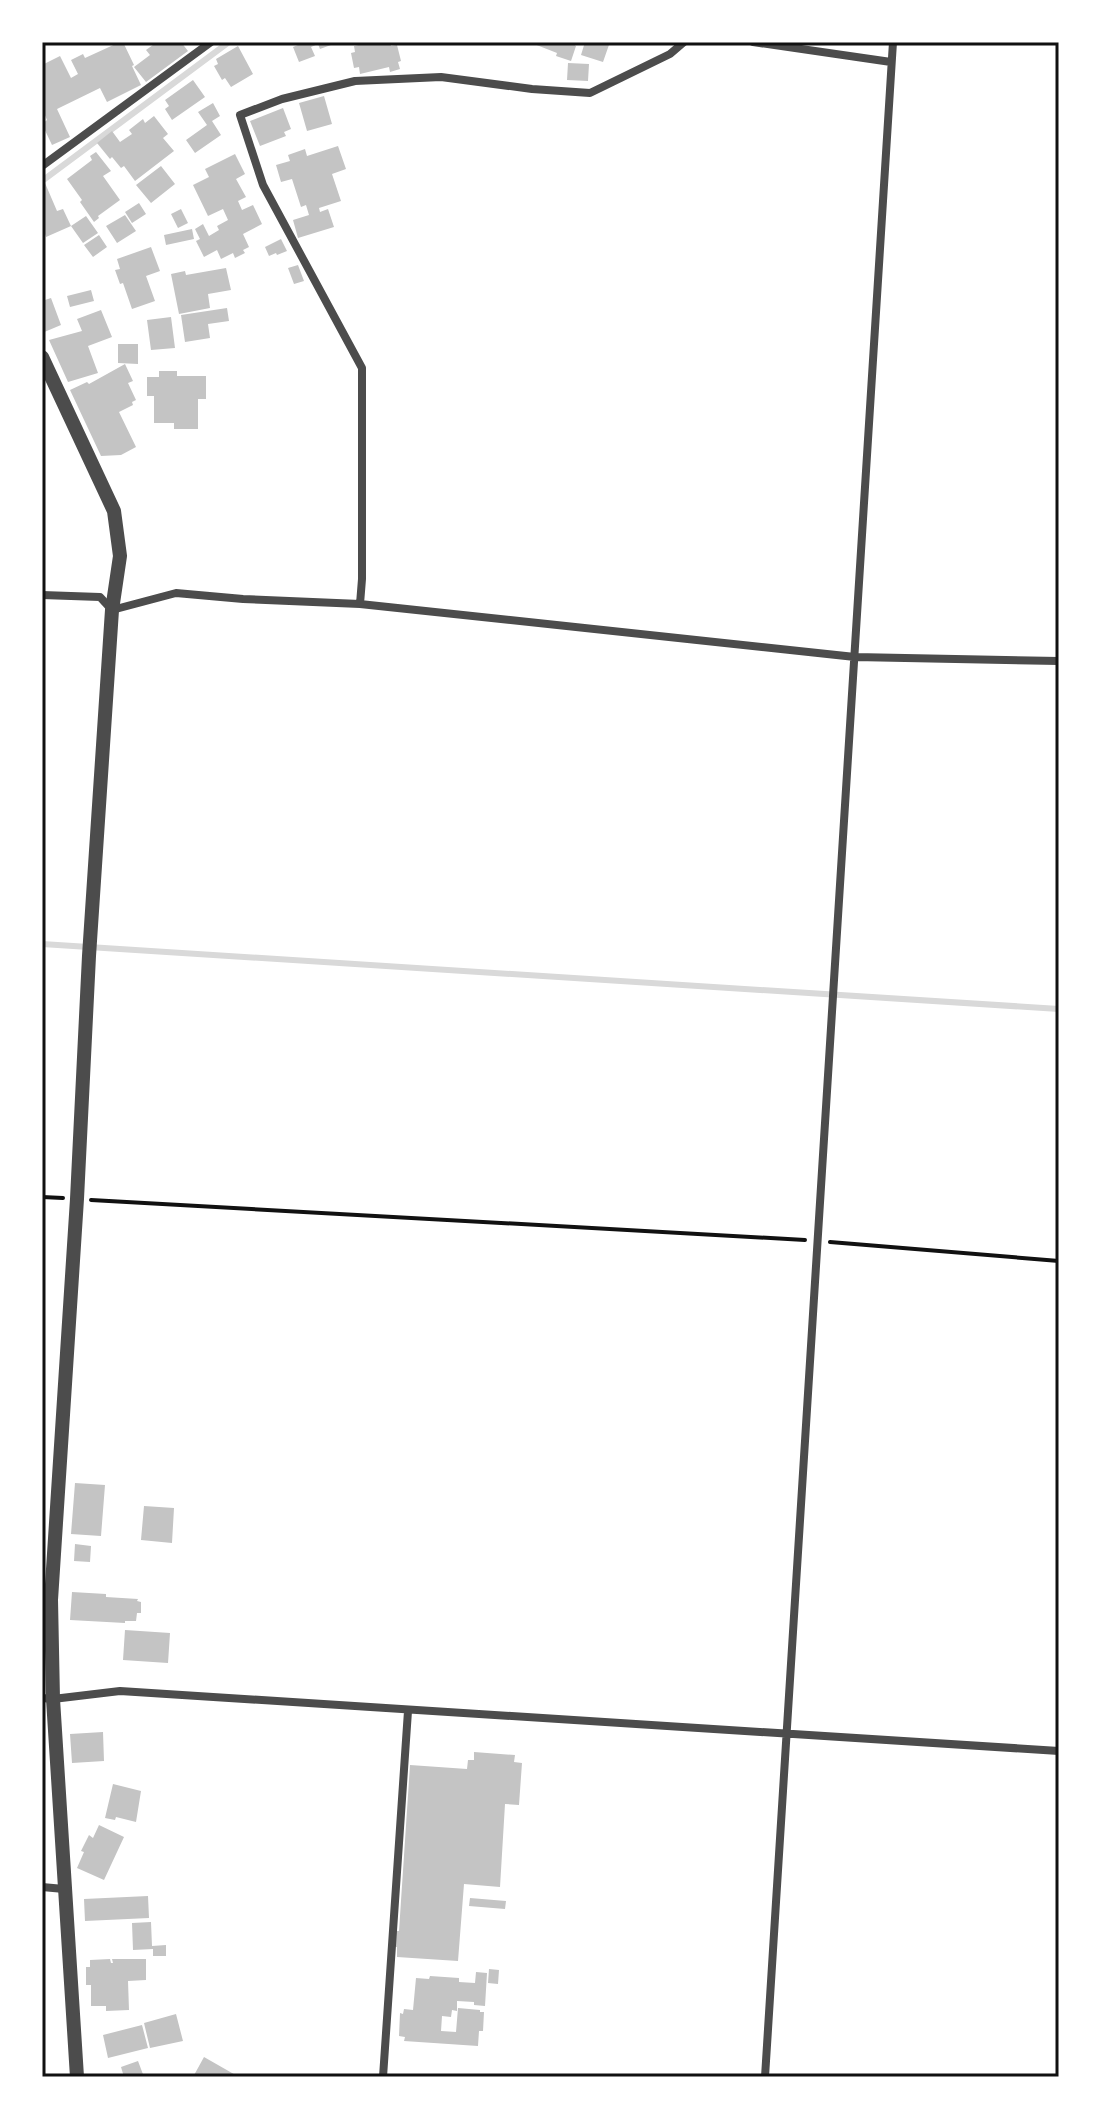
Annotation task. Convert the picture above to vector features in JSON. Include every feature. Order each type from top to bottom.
[{"type":"street","points":[[42,166],[211,42]]},
{"type":"street","points":[[360,604],[362,368],[263,185],[240,115],[282,99],[355,81],[441,77],[590,93],[670,54],[684,42]]},
{"type":"street","points":[[753,42],[891,62]]},
{"type":"street","points":[[765,2077],[893,42]]},
{"type":"street","points":[[42,357],[114,511],[120,556],[112,610],[89,956],[51,1600],[48,1699],[77,2077]]},
{"type":"street","points":[[112,610],[176,593],[360,604],[855,657],[1059,661]]},
{"type":"street","points":[[42,595],[100,597],[112,610]]},
{"type":"street","points":[[48,1699],[120,1691],[1059,1751]]},
{"type":"street","points":[[383,2077],[408,1711]]},
{"type":"street","points":[[42,1887],[64,1889]]},
{"type":"path","points":[[42,1197],[818,1241],[1059,1261]]},
{"type":"building","points":[[123,42],[141,85],[107,102],[100,88],[57,109],[70,137],[52,145],[42,124],[47,120],[42,108],[42,65],[60,56],[71,78],[78,74],[71,60],[83,54],[85,58]]},
{"type":"building","points":[[157,42],[181,42],[188,51],[146,82],[134,67],[150,55],[146,50]]},
{"type":"building","points":[[296,42],[339,42],[320,49],[318,44],[311,47],[315,56],[299,62],[293,47],[298,45]]},
{"type":"building","points":[[372,42],[397,45],[400,69],[390,72],[389,67],[360,74],[359,67],[354,68],[351,53],[355,52],[354,46]]},
{"type":"building","points":[[529,42],[571,42],[576,46],[571,61]]},
{"type":"building","points":[[585,42],[610,42],[603,62],[581,55]]},
{"type":"building","points":[[238,46],[253,74],[231,87],[225,78],[222,80],[214,66],[218,64],[216,59]]},
{"type":"building","points":[[568,63],[589,64],[588,81],[567,80]]},
{"type":"building","points":[[193,80],[205,97],[172,120],[165,109],[169,106],[165,100]]},
{"type":"building","points":[[324,96],[332,124],[307,131],[299,103]]},
{"type":"building","points":[[213,103],[220,116],[212,121],[221,135],[195,153],[186,140],[207,125],[198,112]]},
{"type":"building","points":[[283,108],[291,129],[284,132],[286,136],[260,146],[250,121]]},
{"type":"building","points":[[154,116],[168,134],[163,138],[174,151],[135,181],[124,166],[121,168],[112,157],[110,159],[97,143],[112,131],[120,142],[132,134],[129,130],[143,119],[145,123]]},
{"type":"building","points":[[338,146],[346,169],[332,174],[341,201],[319,208],[320,212],[328,209],[334,227],[298,238],[293,220],[309,215],[306,205],[301,207],[292,179],[281,182],[276,165],[290,161],[288,155],[305,149],[307,156]]},
{"type":"building","points":[[96,152],[111,171],[103,176],[120,200],[94,222],[67,179],[92,160],[90,156]]},
{"type":"building","points":[[235,154],[245,174],[236,179],[246,197],[238,201],[242,210],[253,205],[262,224],[243,234],[249,247],[243,250],[245,253],[235,258],[233,253],[221,259],[217,250],[204,257],[196,241],[200,239],[195,229],[203,224],[209,236],[219,230],[217,226],[228,220],[223,209],[208,216],[193,185],[209,177],[205,169]]},
{"type":"building","points":[[161,166],[175,184],[151,203],[136,185]]},
{"type":"building","points":[[45,183],[57,211],[63,209],[71,226],[46,237],[42,232],[42,185]]},
{"type":"building","points":[[139,203],[146,214],[132,223],[125,212]]},
{"type":"building","points":[[181,209],[188,223],[178,228],[171,214]]},
{"type":"building","points":[[125,215],[136,231],[117,243],[106,226]]},
{"type":"building","points":[[86,216],[98,233],[83,243],[71,226]]},
{"type":"building","points":[[192,229],[194,239],[166,245],[164,235]]},
{"type":"building","points":[[99,235],[107,247],[93,257],[84,245]]},
{"type":"building","points":[[281,239],[287,251],[269,256],[265,247]]},
{"type":"building","points":[[151,247],[160,271],[146,276],[155,301],[132,309],[115,270],[120,269],[117,259]]},
{"type":"building","points":[[298,265],[304,281],[294,284],[288,268]]},
{"type":"building","points":[[226,268],[231,290],[208,294],[210,308],[179,314],[171,274],[185,271],[186,275]]},
{"type":"building","points":[[91,290],[94,301],[70,307],[67,296]]},
{"type":"building","points":[[51,298],[61,325],[42,333],[42,301]]},
{"type":"building","points":[[227,308],[229,321],[208,324],[210,338],[185,342],[181,315]]},
{"type":"building","points":[[101,310],[112,337],[88,346],[98,373],[68,382],[49,340],[82,331],[77,319]]},
{"type":"building","points":[[171,317],[175,348],[151,350],[147,320]]},
{"type":"building","points":[[118,344],[138,344],[138,364],[118,363]]},
{"type":"building","points":[[125,364],[133,381],[128,383],[136,400],[119,412],[136,447],[121,455],[101,456],[70,390],[87,382],[89,384]]},
{"type":"building","points":[[159,371],[177,371],[177,376],[206,376],[206,399],[198,399],[198,429],[174,429],[174,423],[154,423],[154,396],[147,396],[147,377],[159,377]]},
{"type":"building","points":[[75,1483],[105,1485],[101,1536],[71,1534]]},
{"type":"building","points":[[144,1506],[174,1508],[172,1543],[141,1540]]},
{"type":"building","points":[[75,1544],[91,1546],[90,1562],[74,1561]]},
{"type":"building","points":[[72,1592],[138,1599],[141,1613],[137,1613],[136,1621],[125,1623],[70,1620]]},
{"type":"building","points":[[125,1630],[170,1633],[168,1663],[123,1660]]},
{"type":"building","points":[[103,1732],[104,1761],[72,1763],[70,1734]]},
{"type":"building","points":[[474,1752],[515,1755],[514,1762],[522,1763],[519,1805],[505,1804],[500,1887],[464,1884],[458,1961],[397,1957],[395,1931],[399,1931],[410,1765],[467,1769],[468,1760],[474,1760]]},
{"type":"building","points":[[113,1784],[141,1791],[136,1822],[105,1818]]},
{"type":"building","points":[[99,1825],[124,1837],[104,1880],[77,1868],[89,1835],[93,1838]]},
{"type":"building","points":[[148,1896],[149,1918],[85,1921],[84,1899]]},
{"type":"building","points":[[470,1898],[506,1901],[505,1909],[469,1906]]},
{"type":"building","points":[[151,1922],[152,1946],[166,1945],[166,1956],[153,1956],[153,1949],[133,1950],[132,1923]]},
{"type":"building","points":[[110,1959],[113,1963],[112,1959],[146,1959],[146,1980],[128,1981],[129,2010],[106,2011],[106,2006],[91,2006],[91,1985],[86,1985],[86,1967],[90,1967],[90,1960]]},
{"type":"building","points":[[489,1969],[499,1970],[498,1984],[488,1983]]},
{"type":"building","points":[[476,1972],[487,1973],[485,2006],[457,2001],[457,2011],[452,2010],[451,2017],[442,2016],[441,2031],[456,2032],[458,2008],[480,2010],[484,2012],[483,2031],[479,2031],[478,2046],[404,2041],[405,2037],[399,2036],[400,2013],[403,2014],[404,2009],[413,2010],[416,1978],[459,1978],[459,1982],[475,1983]]},
{"type":"building","points":[[176,2014],[183,2041],[150,2048],[144,2023]]},
{"type":"building","points":[[142,2025],[148,2048],[108,2058],[103,2035]]},
{"type":"building","points":[[204,2057],[239,2077],[193,2077]]},
{"type":"building","points":[[138,2061],[144,2077],[124,2077],[121,2067]]},
{"type":"waterway","points":[[42,181],[229,42]]},
{"type":"waterway","points":[[42,944],[1059,1009]]}]
